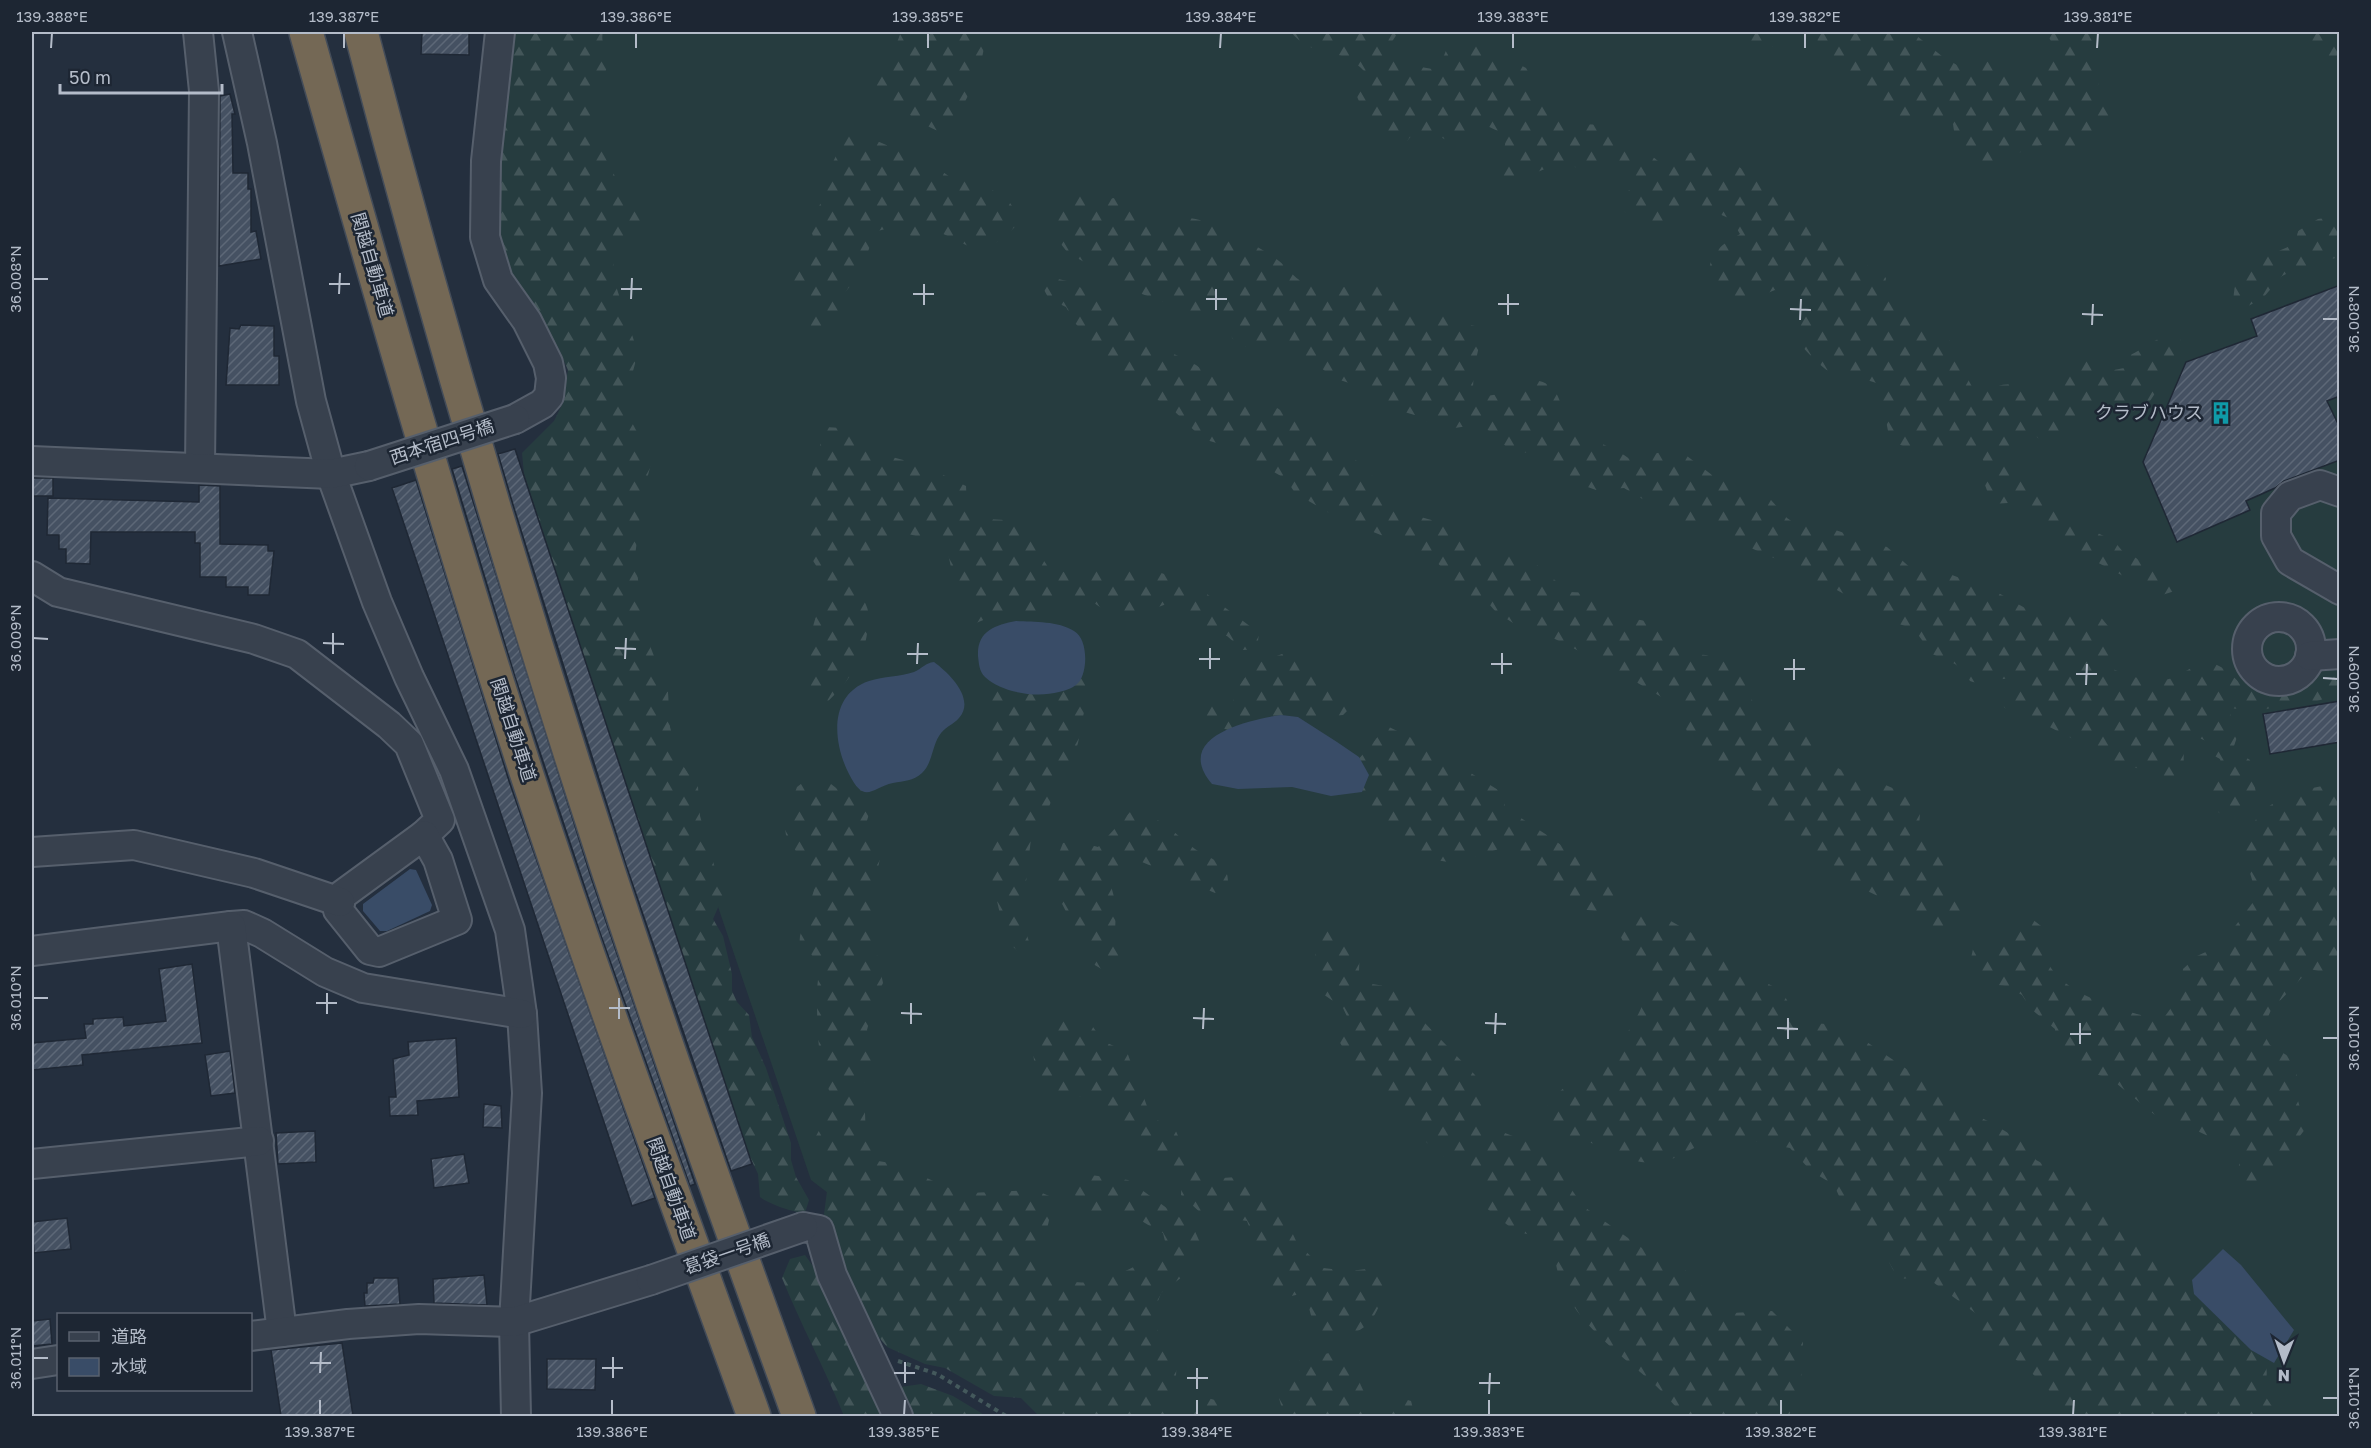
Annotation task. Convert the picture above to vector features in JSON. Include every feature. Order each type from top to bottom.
[{"type":"highway","name":"関越自動車道","points":[[306,32],[400,365],[525,767],[642,1106],[754,1416]]},
{"type":"highway","points":[[361,32],[447,347],[583,788],[647,989],[799,1416]]},
{"type":"street","points":[[198,32],[204,91],[200,467]]},
{"type":"street","points":[[237,32],[262,143],[307,381],[331,474],[377,602],[454,770],[510,930],[522,1014],[527,1093],[514,1322],[516,1416]]},
{"type":"street","name":"西本宿四号橋","points":[[32,461],[331,474],[369,466],[515,419],[543,404],[549,396],[551,378],[548,363],[527,321],[498,280],[485,237],[486,161],[500,32]]},
{"type":"street","points":[[2340,492],[2320,485],[2290,496],[2276,513],[2276,536],[2290,561],[2340,590]]},
{"type":"street","points":[[32,576],[58,592],[254,639],[297,654],[389,725],[409,744],[440,820],[424,835],[342,895],[338,910],[370,950],[379,952],[457,920],[438,860],[424,835]]},
{"type":"street","points":[[2310,656],[2340,654]]},
{"type":"street","points":[[32,852],[134,845],[254,873],[340,902]]},
{"type":"street","points":[[32,951],[244,925],[262,933],[325,972],[363,988],[522,1014]]},
{"type":"street","points":[[231,926],[282,1332]]},
{"type":"street","points":[[32,1164],[259,1141]]},
{"type":"street","name":"葛袋一号橋","points":[[252,1336],[419,1319],[514,1322],[651,1280],[803,1227],[819,1230],[832,1275],[867,1351]]},
{"type":"street","points":[[867,1351],[898,1416]]},
{"type":"street","points":[[32,1364],[57,1360]]},
{"type":"path","points":[[867,1351],[937,1374],[1006,1416]]},
{"type":"green space","points":[[509,32],[603,32],[602,39],[608,64],[591,100],[594,128],[617,180],[643,220],[634,237],[613,257],[614,280],[638,353],[628,389],[629,417],[652,460],[643,494],[635,556],[645,633],[668,692],[670,727],[679,760],[698,787],[700,816],[723,896],[713,919],[723,936],[732,974],[732,991],[737,1002],[749,1015],[752,1037],[766,1068],[791,1143],[791,1160],[796,1177],[809,1200],[805,1213],[781,1207],[760,1197],[758,1174],[744,1144],[524,474],[522,453],[554,421],[563,403],[568,370],[557,345],[530,312],[505,260],[494,221]]},
{"type":"green space","points":[[563,32],[2339,32],[2339,1416],[1059,1416],[880,1233],[811,1180],[634,660]]},
{"type":"green space","points":[[901,32],[984,32],[982,57],[973,85],[946,135],[917,121],[873,83],[893,53]]},
{"type":"green space","points":[[1291,32],[1422,32],[1416,36],[1397,34],[1389,46],[1421,67],[1438,70],[1450,41],[1474,41],[1526,68],[1552,114],[1582,124],[1603,125],[1612,129],[1621,141],[1652,156],[1664,166],[1700,149],[1716,164],[1728,168],[1739,167],[1781,191],[1791,191],[1804,221],[1815,231],[1817,240],[1847,248],[1859,263],[1877,269],[1886,278],[1884,291],[1893,304],[1910,307],[1964,353],[1963,370],[1977,396],[1995,387],[2008,384],[2041,390],[2080,359],[2098,356],[2104,372],[2124,368],[2130,355],[2156,340],[2169,335],[2181,337],[2175,363],[2148,404],[2124,416],[2095,415],[2048,446],[2029,431],[2008,463],[2030,483],[2043,501],[2063,516],[2114,541],[2124,553],[2151,568],[2163,570],[2175,580],[2178,590],[2162,595],[2143,590],[2127,578],[2089,558],[2060,533],[2029,517],[2023,502],[1992,504],[1985,485],[1986,467],[1979,451],[1948,447],[1917,452],[1898,444],[1888,431],[1879,384],[1828,371],[1791,333],[1799,321],[1800,304],[1775,290],[1756,297],[1741,299],[1709,283],[1710,265],[1715,253],[1725,243],[1740,234],[1731,219],[1688,201],[1670,213],[1662,229],[1650,227],[1625,212],[1621,196],[1635,186],[1634,173],[1619,166],[1602,166],[1593,174],[1578,168],[1555,166],[1515,180],[1502,181],[1506,135],[1477,121],[1452,143],[1433,133],[1417,130],[1405,143],[1395,139],[1378,129],[1362,108],[1354,88],[1364,71],[1349,59],[1312,48]]},
{"type":"green space","points":[[1752,32],[1785,32],[1780,42],[1766,51],[1750,43]]},
{"type":"green space","points":[[1811,32],[1912,32],[1943,57],[1964,69],[1986,61],[2030,76],[2048,67],[2052,43],[2046,32],[2095,32],[2097,38],[2094,56],[2102,73],[2097,88],[2109,115],[2097,134],[2072,148],[2064,151],[2052,143],[2028,148],[1995,166],[1986,164],[1961,148],[1953,124],[1945,118],[1914,120],[1890,114],[1870,103],[1860,92],[1849,69],[1831,59]]},
{"type":"green space","points":[[2297,32],[2339,32],[2339,72],[2303,34]]},
{"type":"green space","points":[[846,133],[870,138],[933,165],[950,177],[980,181],[1010,203],[1021,219],[987,253],[933,230],[920,239],[889,228],[874,232],[858,275],[840,297],[838,315],[815,344],[805,339],[805,309],[790,284],[794,271],[811,261],[814,240],[809,223],[822,201],[821,184]]},
{"type":"green space","points":[[1076,195],[1101,200],[1121,197],[1135,205],[1156,224],[1187,218],[1208,223],[1260,248],[1300,280],[1313,286],[1333,288],[1383,283],[1424,322],[1438,309],[1452,310],[1465,324],[1475,326],[1480,342],[1474,368],[1473,387],[1486,396],[1500,394],[1511,398],[1516,382],[1539,381],[1553,388],[1561,404],[1566,425],[1624,455],[1644,469],[1651,468],[1653,454],[1670,450],[1683,453],[1712,475],[1771,500],[1787,518],[1800,527],[1817,524],[1887,547],[1914,571],[1931,570],[1952,575],[1995,591],[2025,608],[2042,610],[2057,617],[2078,614],[2099,615],[2112,631],[2107,647],[2115,670],[2121,673],[2142,679],[2162,680],[2175,677],[2198,665],[2210,663],[2226,670],[2250,691],[2256,687],[2288,684],[2302,689],[2310,667],[2321,666],[2332,675],[2339,672],[2339,694],[2314,702],[2289,703],[2259,711],[2229,708],[2231,718],[2239,722],[2240,728],[2233,749],[2250,760],[2258,804],[2243,818],[2221,814],[2207,804],[2214,784],[2211,771],[2222,767],[2220,759],[2211,754],[2213,744],[2197,737],[2191,741],[2184,755],[2184,779],[2178,784],[2152,778],[2140,769],[2115,762],[2094,744],[2077,741],[2034,719],[2013,716],[2002,705],[2013,693],[2018,680],[2005,679],[1983,683],[1970,681],[1964,671],[1955,664],[1932,654],[1914,629],[1896,623],[1835,589],[1806,579],[1776,559],[1735,541],[1718,527],[1678,520],[1624,488],[1596,490],[1557,476],[1545,468],[1540,452],[1512,453],[1492,432],[1475,425],[1441,430],[1418,416],[1384,406],[1373,391],[1334,378],[1307,357],[1282,344],[1262,350],[1250,349],[1232,338],[1231,320],[1220,311],[1202,316],[1142,294],[1068,253],[1053,234],[1049,219],[1054,202]]},
{"type":"green space","points":[[2339,216],[2339,257],[2298,268],[2282,276],[2262,299],[2236,312],[2233,301],[2236,276],[2250,263],[2295,244],[2298,231],[2318,219]]},
{"type":"green space","points":[[1045,276],[1067,281],[1092,293],[1111,308],[1123,326],[1138,336],[1196,365],[1245,400],[1267,402],[1335,443],[1370,472],[1385,498],[1417,516],[1453,526],[1472,554],[1491,557],[1519,550],[1569,592],[1593,593],[1619,616],[1651,622],[1665,642],[1688,654],[1706,655],[1739,667],[1749,681],[1753,706],[1767,719],[1790,722],[1812,739],[1812,755],[1821,765],[1836,767],[1858,779],[1874,780],[1904,793],[1920,813],[1919,827],[1948,862],[1947,882],[1962,905],[1963,925],[1948,935],[1930,929],[1890,902],[1849,882],[1839,869],[1786,833],[1754,791],[1727,773],[1714,760],[1692,749],[1680,708],[1609,666],[1539,631],[1513,623],[1496,612],[1482,596],[1469,601],[1455,595],[1450,575],[1428,554],[1336,517],[1295,493],[1286,479],[1230,447],[1203,439],[1169,406],[1117,379],[1107,358],[1075,323],[1066,307],[1049,299],[1043,288]]},
{"type":"green space","points":[[825,427],[842,428],[861,437],[874,452],[925,466],[966,486],[967,506],[987,519],[1025,521],[1039,525],[1037,550],[1048,567],[1062,572],[1104,566],[1142,567],[1174,577],[1207,594],[1259,633],[1257,649],[1243,650],[1227,636],[1215,635],[1202,628],[1188,611],[1169,603],[1148,611],[1107,612],[1087,598],[1056,599],[1043,613],[1025,611],[1008,613],[974,624],[969,603],[954,582],[948,553],[941,543],[905,533],[860,556],[860,590],[868,611],[868,626],[863,652],[844,684],[825,704],[811,704],[807,681],[812,667],[808,644],[826,581],[808,553],[805,531],[810,514],[807,494]]},
{"type":"green space","points":[[1282,654],[1308,665],[1329,685],[1344,688],[1356,702],[1343,715],[1238,733],[1206,723],[1201,705],[1233,703],[1235,691],[1255,664]]},
{"type":"green space","points":[[1067,670],[1090,681],[1078,743],[1070,768],[1055,790],[1049,807],[1032,830],[1024,899],[1019,910],[1031,948],[1022,955],[1011,945],[1000,914],[988,862],[1004,819],[992,802],[987,786],[988,768],[997,749],[990,729],[988,691],[1006,675]]},
{"type":"green space","points":[[1387,726],[1424,744],[1503,793],[1505,808],[1619,885],[1620,904],[1602,912],[1580,909],[1553,897],[1536,866],[1521,854],[1499,849],[1454,863],[1424,858],[1397,843],[1377,824],[1350,777],[1352,767]]},
{"type":"green space","points":[[2339,776],[2339,976],[2310,969],[2271,1010],[2262,1031],[2270,1045],[2288,1056],[2298,1078],[2296,1094],[2306,1128],[2263,1192],[2246,1187],[2238,1170],[2241,1156],[2229,1136],[2210,1137],[2185,1125],[2161,1120],[2111,1079],[2092,1073],[2056,1047],[2055,1029],[2031,1009],[2022,995],[2005,986],[1977,982],[1970,963],[1973,949],[1999,940],[2016,938],[2014,922],[2024,913],[2045,929],[2044,952],[2050,966],[2061,979],[2093,999],[2130,1012],[2163,1019],[2181,994],[2183,969],[2197,956],[2221,945],[2257,897],[2244,852],[2255,821],[2269,806],[2279,800],[2303,791],[2335,784]]},
{"type":"green space","points":[[810,777],[822,777],[840,791],[860,780],[866,784],[873,801],[865,836],[880,858],[874,889],[878,911],[873,936],[883,983],[875,999],[867,1030],[872,1049],[872,1071],[858,1092],[865,1113],[866,1140],[878,1161],[897,1164],[946,1187],[969,1193],[1035,1190],[1054,1198],[1045,1238],[1031,1249],[1054,1273],[1070,1281],[1084,1282],[1115,1276],[1144,1261],[1166,1245],[1163,1233],[1132,1216],[1091,1211],[1079,1207],[1070,1179],[1083,1174],[1128,1180],[1193,1227],[1202,1247],[1186,1274],[1161,1293],[1151,1320],[1177,1360],[1175,1390],[1164,1416],[1039,1416],[1021,1398],[994,1396],[945,1368],[925,1364],[887,1347],[863,1318],[823,1222],[829,1176],[819,1155],[816,1136],[835,1102],[825,1077],[819,1049],[818,964],[811,954],[799,949],[800,936],[814,890],[808,871],[786,835],[784,822],[797,787]]},
{"type":"green space","points":[[1130,812],[1153,818],[1167,826],[1195,849],[1218,862],[1226,870],[1228,884],[1215,893],[1142,862],[1122,863],[1111,886],[1116,904],[1115,934],[1123,963],[1117,978],[1093,964],[1057,894],[1055,863],[1063,843],[1076,841],[1098,847]]},
{"type":"green space","points":[[1638,912],[1655,912],[1739,960],[1761,980],[1782,991],[1796,1017],[1808,1023],[1828,1024],[1858,1036],[1908,1070],[1937,1082],[1946,1101],[1954,1110],[1977,1116],[2027,1141],[2036,1160],[2055,1170],[2104,1204],[2116,1223],[2132,1240],[2151,1249],[2174,1275],[2193,1289],[2213,1319],[2226,1329],[2240,1326],[2266,1363],[2264,1394],[2278,1416],[2074,1416],[2023,1364],[2004,1353],[1981,1348],[1977,1333],[1978,1315],[1926,1277],[1898,1279],[1889,1262],[1887,1245],[1844,1207],[1834,1185],[1811,1171],[1790,1148],[1731,1137],[1698,1146],[1662,1164],[1619,1157],[1607,1147],[1575,1139],[1553,1126],[1544,1111],[1550,1102],[1564,1088],[1613,1050],[1630,1028],[1644,1002],[1647,977],[1644,966],[1627,947],[1619,933]]},
{"type":"green space","points":[[1335,925],[1360,947],[1359,971],[1372,984],[1404,989],[1420,1018],[1475,1075],[1482,1089],[1481,1124],[1542,1147],[1583,1206],[1645,1250],[1684,1269],[1731,1313],[1772,1311],[1803,1342],[1801,1382],[1789,1416],[1684,1416],[1656,1386],[1589,1326],[1565,1292],[1558,1273],[1555,1252],[1538,1237],[1515,1231],[1485,1207],[1480,1187],[1425,1141],[1414,1112],[1384,1095],[1354,1068],[1338,1039],[1353,1029],[1343,1008],[1323,994],[1316,978],[1315,926]]},
{"type":"green space","points":[[1054,1019],[1093,1027],[1103,1041],[1127,1052],[1151,1117],[1175,1129],[1185,1152],[1200,1172],[1222,1178],[1252,1176],[1284,1215],[1297,1243],[1323,1268],[1349,1271],[1376,1268],[1385,1289],[1369,1323],[1353,1333],[1316,1334],[1305,1293],[1273,1300],[1254,1282],[1275,1268],[1255,1242],[1247,1221],[1202,1214],[1181,1195],[1182,1175],[1134,1141],[1116,1110],[1089,1096],[1068,1098],[1037,1082],[1031,1038]]},
{"type":"green space","points":[[805,1255],[820,1276],[886,1416],[844,1416],[782,1278],[790,1259]]},
{"type":"green space","points":[[1341,1351],[1351,1364],[1375,1416],[1284,1416],[1279,1398],[1301,1358]]},
{"type":"green space","points":[[921,1384],[953,1396],[986,1416],[909,1416],[901,1387]]},
{"type":"green space","points":[[1192,1394],[1215,1400],[1224,1416],[1181,1416],[1180,1413]]},
{"type":"green space","points":[[1392,1395],[1411,1401],[1415,1416],[1379,1416]]},
{"type":"water","points":[[1016,621],[1054,624],[1068,628],[1079,635],[1084,647],[1085,663],[1082,677],[1077,684],[1070,689],[1050,694],[1030,694],[1001,687],[985,677],[980,670],[978,656],[978,647],[984,635],[994,627]]},
{"type":"water","points":[[934,662],[947,673],[963,695],[963,711],[957,720],[941,733],[928,765],[919,776],[864,792],[849,774],[840,748],[837,735],[840,708],[846,697],[869,681],[909,674]]},
{"type":"water","points":[[1281,715],[1298,717],[1359,757],[1369,775],[1362,792],[1331,796],[1292,787],[1238,789],[1212,784],[1202,768],[1201,754],[1208,743],[1219,734],[1234,727]]},
{"type":"water","points":[[410,869],[416,870],[432,905],[430,911],[387,931],[380,931],[363,911],[363,904]]},
{"type":"water","points":[[2223,1249],[2241,1265],[2294,1330],[2274,1363],[2251,1350],[2194,1294],[2192,1280]]},
{"type":"building","points":[[469,32],[469,55],[421,54],[422,33]]},
{"type":"building","points":[[230,94],[235,114],[232,114],[233,173],[248,173],[248,189],[251,189],[251,232],[256,231],[261,259],[219,266],[220,96]]},
{"type":"building","name":"クラブハウス","points":[[2340,285],[2340,396],[2327,401],[2340,428],[2340,460],[2284,481],[2275,488],[2246,501],[2250,510],[2177,542],[2143,462],[2186,362],[2257,336],[2251,319]]},
{"type":"building","points":[[241,325],[274,326],[274,356],[279,356],[279,385],[226,385],[230,328],[239,329]]},
{"type":"building","points":[[515,449],[752,1164],[731,1171],[626,865],[514,508],[498,454]]},
{"type":"building","points":[[462,466],[591,877],[695,1184],[690,1186],[599,930],[515,677],[452,469]]},
{"type":"building","points":[[32,478],[53,478],[53,496],[32,496]]},
{"type":"building","points":[[416,480],[509,781],[655,1198],[632,1206],[392,488]]},
{"type":"building","points":[[199,485],[220,486],[220,544],[268,545],[268,551],[274,551],[269,595],[248,595],[248,587],[226,587],[226,577],[200,577],[200,543],[195,543],[195,532],[91,532],[90,564],[66,563],[66,549],[59,549],[59,535],[47,535],[48,498],[199,502]]},
{"type":"building","points":[[2340,701],[2340,742],[2270,754],[2263,714]]},
{"type":"building","points":[[192,964],[202,1043],[82,1055],[83,1065],[32,1070],[32,1043],[86,1038],[84,1024],[93,1024],[93,1019],[123,1017],[124,1026],[166,1021],[159,969]]},
{"type":"building","points":[[456,1038],[459,1097],[417,1101],[418,1115],[390,1116],[389,1097],[396,1097],[393,1059],[409,1055],[408,1042]]},
{"type":"building","points":[[230,1051],[235,1093],[211,1096],[205,1055]]},
{"type":"building","points":[[484,1104],[501,1106],[502,1128],[483,1127]]},
{"type":"building","points":[[315,1131],[316,1162],[278,1164],[276,1133]]},
{"type":"building","points":[[464,1154],[469,1183],[434,1188],[431,1159]]},
{"type":"building","points":[[67,1218],[71,1249],[34,1253],[32,1222]]},
{"type":"building","points":[[484,1275],[487,1305],[434,1303],[433,1279]]},
{"type":"building","points":[[374,1278],[398,1278],[400,1304],[365,1306],[364,1293],[367,1293],[367,1283],[373,1283]]},
{"type":"building","points":[[50,1319],[52,1344],[32,1346],[32,1321]]},
{"type":"building","points":[[342,1343],[353,1416],[281,1416],[271,1350]]},
{"type":"building","points":[[547,1359],[596,1359],[595,1390],[547,1389]]},
{"type":"place","name":"クラブハウス","points":[[2221,413]]}]
